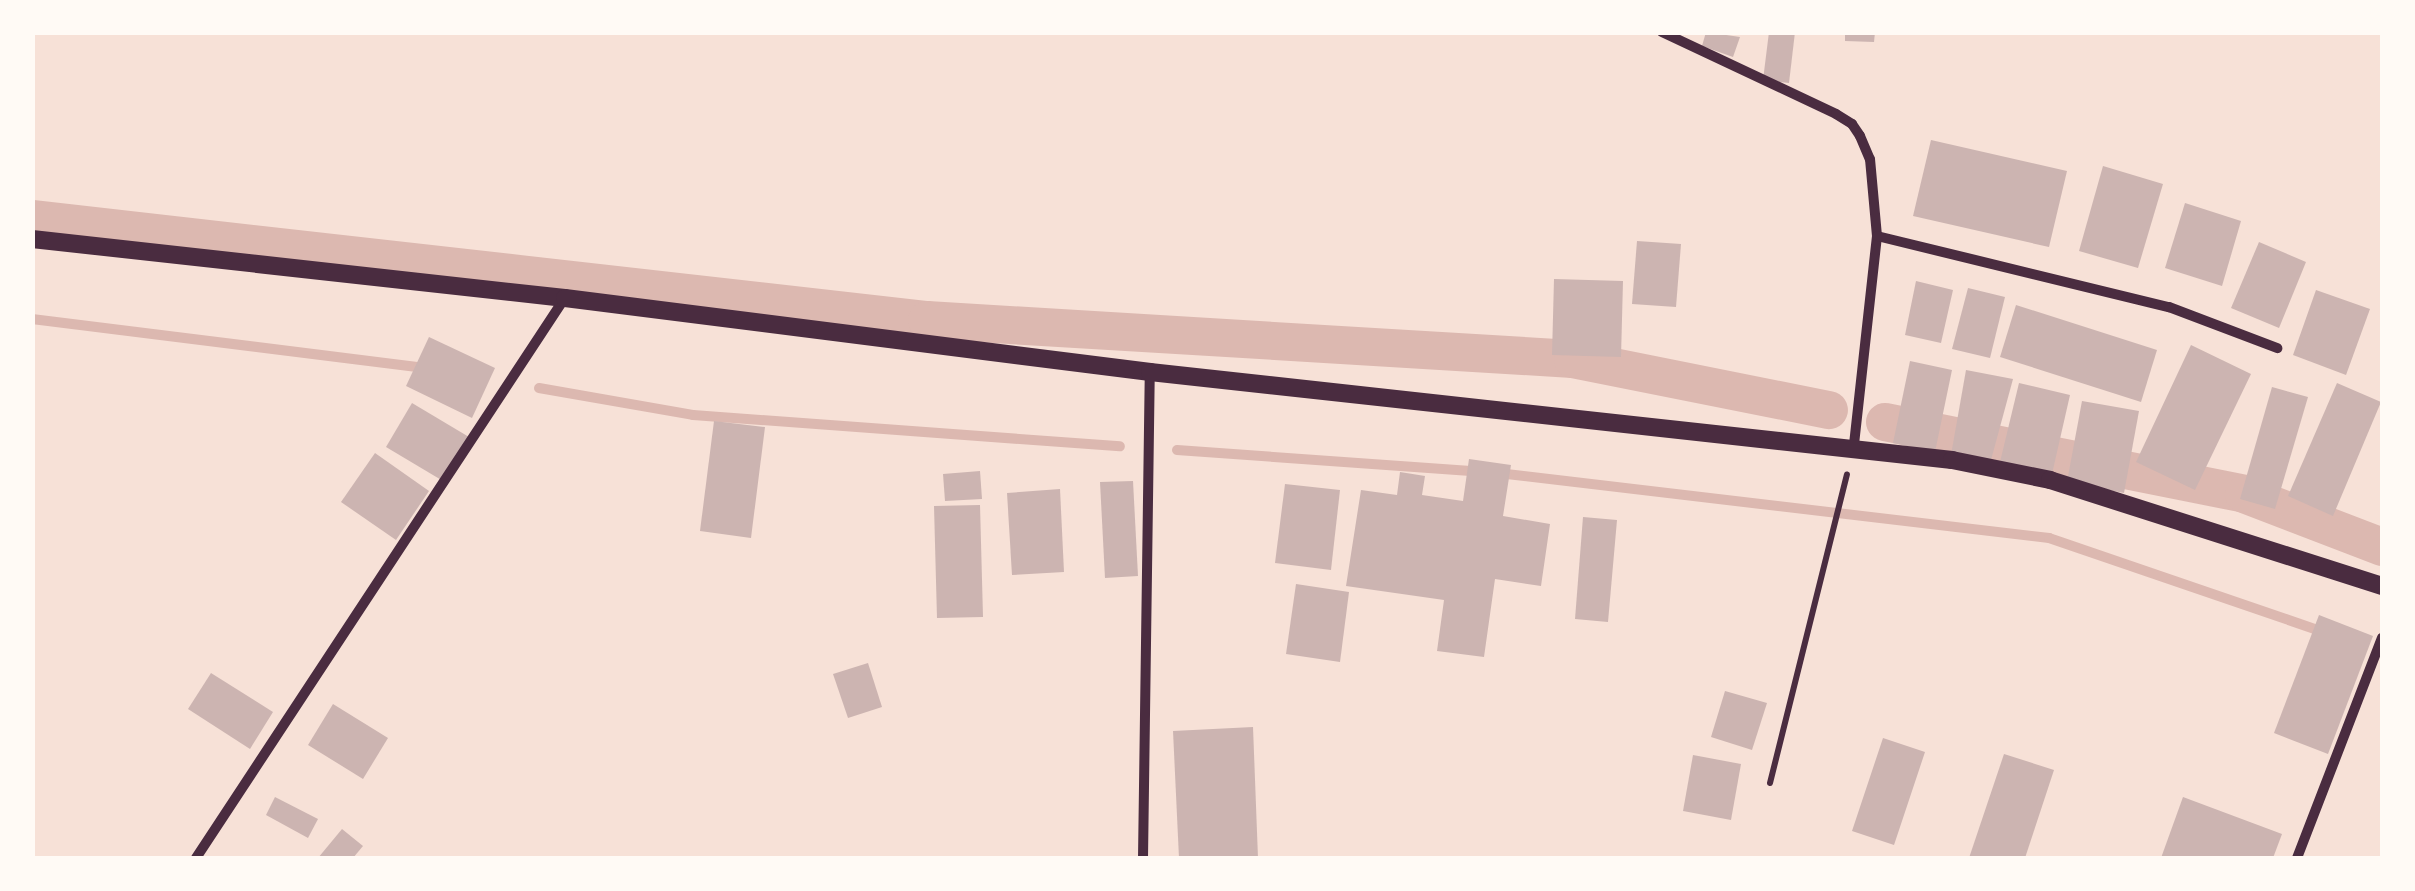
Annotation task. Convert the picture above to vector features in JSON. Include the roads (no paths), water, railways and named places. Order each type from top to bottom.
[{"type":"street","points":[[1662,32],[1852,124],[1870,160],[1877,236],[1854,446]]},
{"type":"street","points":[[1877,236],[2168,307],[2278,348]]},
{"type":"street","points":[[32,239],[565,298],[1150,372],[1854,446],[2050,480],[2382,586]]},
{"type":"street","points":[[196,858],[565,298]]},
{"type":"street","points":[[1143,858],[1150,372]]},
{"type":"street","points":[[2297,858],[2382,638]]},
{"type":"waterway","points":[[32,219],[927,320],[1573,359],[1829,410]]},
{"type":"waterway","points":[[32,319],[425,368]]},
{"type":"waterway","points":[[539,388],[693,415],[1120,446]]},
{"type":"waterway","points":[[1885,422],[2244,494],[2382,547]]},
{"type":"waterway","points":[[1177,450],[1481,472]]},
{"type":"waterway","points":[[1498,473],[2049,538],[2326,633]]}]
